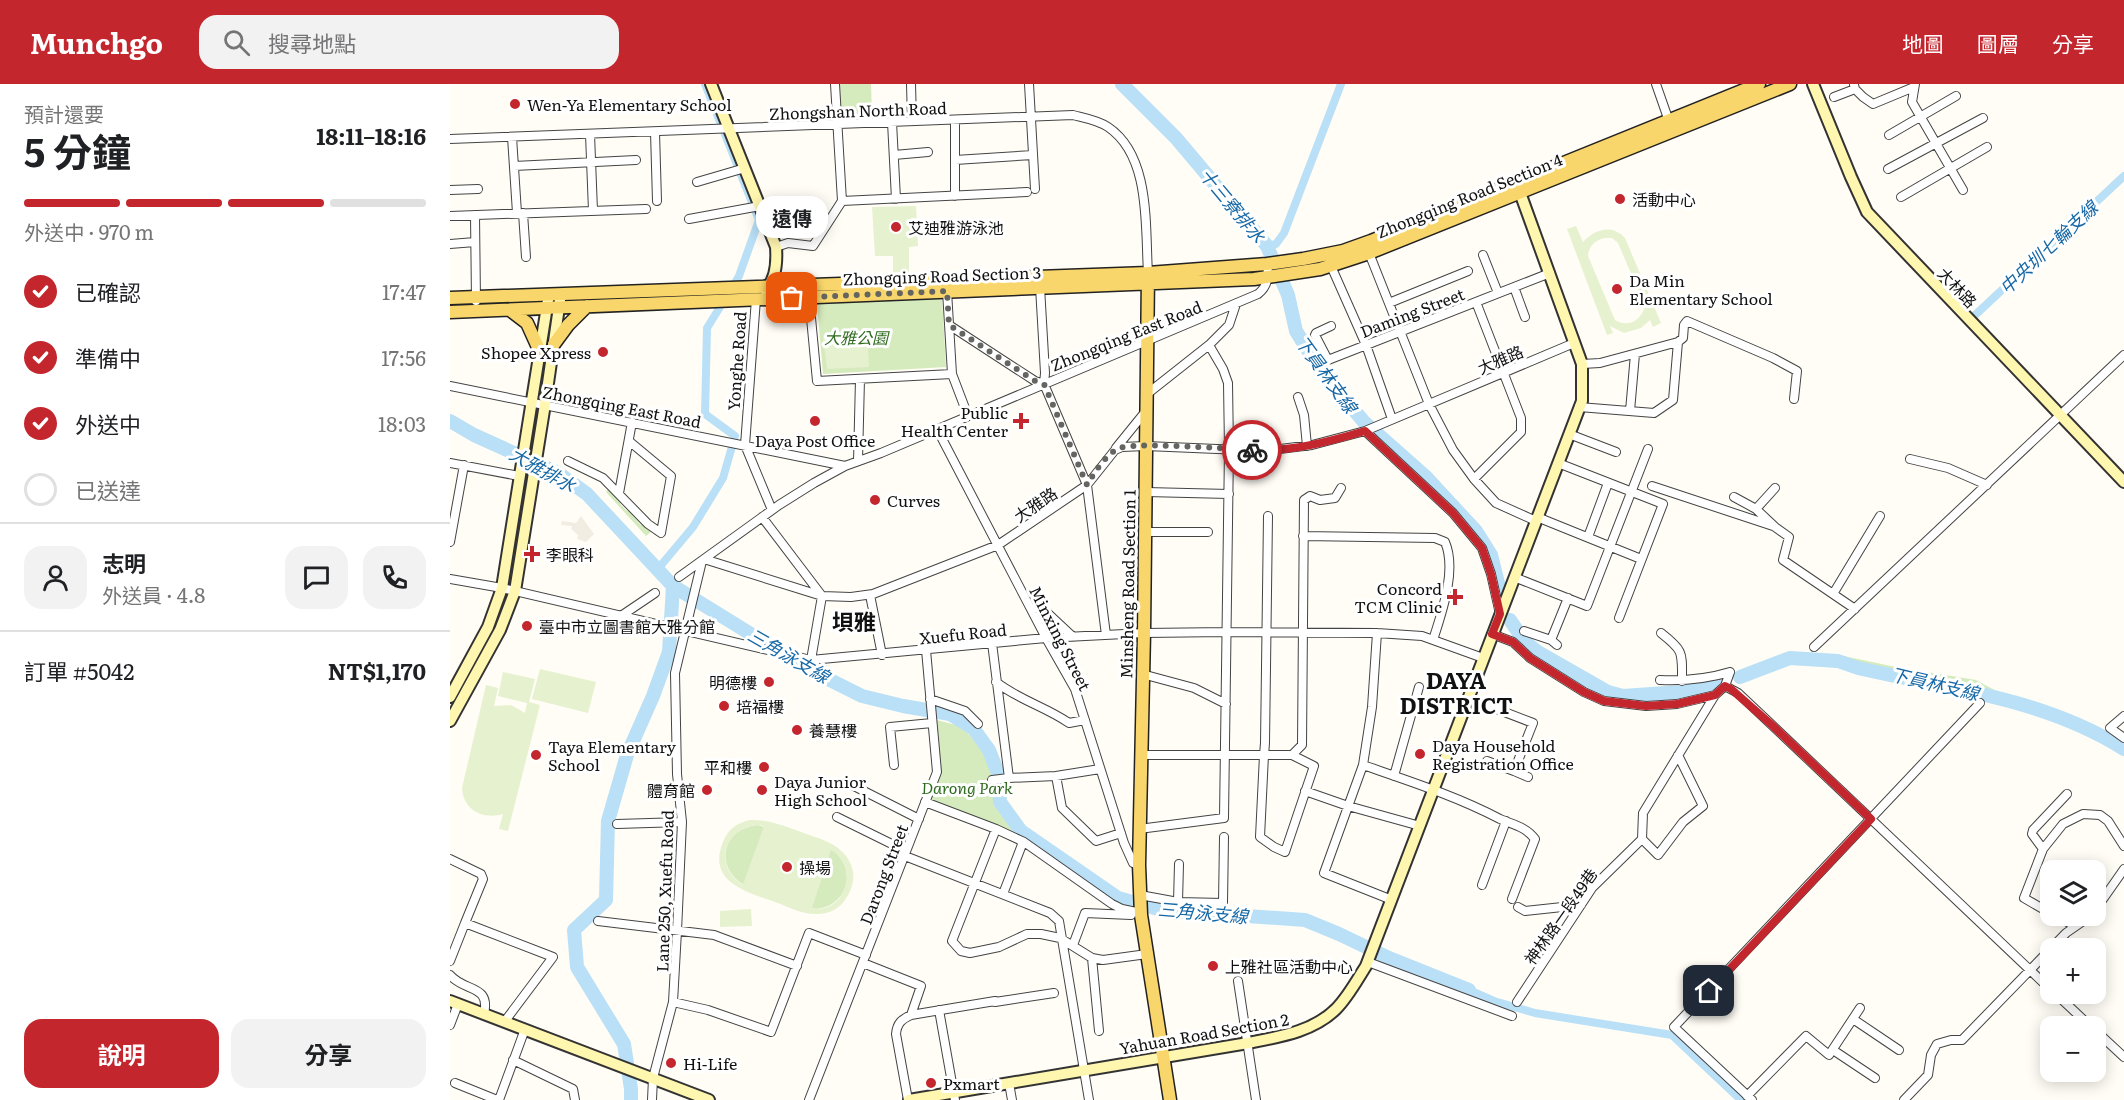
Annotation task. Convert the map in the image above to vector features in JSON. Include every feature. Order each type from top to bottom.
[{"type":"main road","name":"Zhongqing Road Section 4","points":[[1670,126],[1760,84]]},
{"type":"main road","name":"Zhongqing Road Section 4","points":[[1148,278],[1254,279],[1273,268],[1343,251],[1518,187],[1670,126],[1790,84]]},
{"type":"main road","name":"Zhongqing Road Section 4","points":[[1273,268],[1289,273],[1331,266],[1369,253],[1518,187]]},
{"type":"main road","name":"Zhongqing Road Section 3","points":[[450,298],[769,286],[1148,278]]},
{"type":"main road","name":"Zhongqing Road Section 3","points":[[450,312],[1040,287],[1148,278]]},
{"type":"main road","name":"Minsheng Road Section 1","points":[[1141,914],[1139,829],[1148,278]]},
{"type":"main road","points":[[554,344],[568,325],[587,306]]},
{"type":"main road","points":[[510,310],[527,323],[541,354]]},
{"type":"main road","points":[[1141,914],[1170,1100]]},
{"type":"street","points":[[711,84],[741,169],[776,247],[777,262],[769,286]]},
{"type":"street","points":[[776,247],[788,243],[813,246],[842,201],[835,84]]},
{"type":"street","points":[[911,84],[912,121]]},
{"type":"street","points":[[1029,84],[1035,189]]},
{"type":"street","points":[[1656,84],[1670,126]]},
{"type":"street","name":"大林路","points":[[1814,84],[1867,212],[2124,482]]},
{"type":"street","points":[[1834,98],[1854,86],[1873,104],[1914,86]]},
{"type":"street","points":[[1914,86],[1912,102],[1963,190]]},
{"type":"street","points":[[1889,135],[1956,96]]},
{"type":"street","name":"Zhongshan North Road","points":[[450,139],[1073,115],[1107,126],[1122,138],[1133,155],[1142,184],[1148,278]]},
{"type":"street","points":[[1888,169],[1983,118]]},
{"type":"street","points":[[955,120],[955,196]]},
{"type":"street","points":[[892,122],[896,199]]},
{"type":"street","points":[[655,132],[657,201]]},
{"type":"street","points":[[590,134],[593,210]]},
{"type":"street","points":[[512,137],[526,257]]},
{"type":"street","points":[[1901,197],[1987,147]]},
{"type":"street","points":[[894,155],[928,152]]},
{"type":"street","points":[[955,160],[1033,155]]},
{"type":"street","points":[[514,166],[636,160]]},
{"type":"street","points":[[697,182],[741,169]]},
{"type":"street","points":[[1518,187],[1582,364],[1600,363],[1678,342],[1683,338],[1684,325],[1687,321],[1773,358],[1797,371],[1794,399]]},
{"type":"street","points":[[450,190],[478,189]]},
{"type":"street","points":[[842,201],[1027,192]]},
{"type":"street","points":[[689,219],[759,206]]},
{"type":"street","points":[[450,216],[646,208]]},
{"type":"street","points":[[474,215],[476,311]]},
{"type":"street","points":[[450,244],[475,242]]},
{"type":"street","points":[[1369,253],[1429,404],[1453,450],[1474,479],[1496,503],[1641,558]]},
{"type":"street","points":[[1483,255],[1498,293]]},
{"type":"street","points":[[1331,266],[1366,345],[1392,419]]},
{"type":"street","name":"Zhongqing East Road","points":[[450,386],[844,466],[1258,294],[1264,289],[1273,268]]},
{"type":"street","points":[[1389,303],[1468,271]]},
{"type":"street","name":"Daming Street","points":[[1331,327],[1315,335],[1328,360],[1550,273]]},
{"type":"street","name":"Yonghe Road","points":[[769,286],[756,299],[745,445],[772,510]]},
{"type":"street","points":[[1040,287],[1044,384],[1087,485],[1106,635]]},
{"type":"street","points":[[1514,287],[1524,317]]},
{"type":"street","points":[[947,291],[952,374],[968,416]]},
{"type":"street","points":[[450,721],[500,630],[515,591],[554,344],[554,294]]},
{"type":"street","points":[[809,297],[817,381],[952,374]]},
{"type":"street","points":[[1474,479],[1521,432],[1521,418],[1476,302]]},
{"type":"street","points":[[1147,394],[1209,345],[1229,325],[1236,304]]},
{"type":"street","points":[[450,697],[488,627],[502,588],[523,448],[541,354],[554,308]]},
{"type":"street","points":[[949,325],[1035,381],[1044,384]]},
{"type":"street","points":[[1579,407],[1654,413],[1673,400],[1678,342]]},
{"type":"street","name":"大雅路","points":[[703,560],[822,596],[870,595],[998,545],[1087,485],[1115,450],[1122,447],[1264,451],[1307,446],[1365,431],[1574,343]]},
{"type":"street","points":[[1139,829],[1224,818],[1228,384],[1223,369],[1209,345]]},
{"type":"street","points":[[1630,411],[1635,354]]},
{"type":"street","points":[[1814,648],[2124,355]]},
{"type":"street","name":"Yahuan Road Section 2","points":[[909,1100],[954,1096],[1009,1083],[1248,1042],[1299,1031],[1336,1009],[1369,960],[1434,790],[1582,401],[1582,364]]},
{"type":"street","points":[[858,461],[861,379]]},
{"type":"street","points":[[1298,397],[1304,415],[1307,446]]},
{"type":"street","points":[[1115,450],[1147,410]]},
{"type":"street","points":[[620,493],[632,422]]},
{"type":"street","name":"Minxing Street","points":[[937,429],[1075,689],[1121,833],[1132,863],[1139,865]]},
{"type":"street","points":[[1365,431],[1453,513],[1482,548],[1491,574],[1500,614]]},
{"type":"street","points":[[1569,434],[1616,452]]},
{"type":"street","points":[[568,461],[603,478],[648,524],[661,533],[671,476],[629,441]]},
{"type":"street","points":[[1513,581],[1587,606],[1648,449]]},
{"type":"street","points":[[1910,459],[1948,468],[1987,485]]},
{"type":"street","points":[[450,463],[520,473]]},
{"type":"street","points":[[1558,463],[1663,504],[1618,618]]},
{"type":"street","points":[[450,542],[464,465]]},
{"type":"street","points":[[679,577],[772,510],[844,466]]},
{"type":"street","points":[[1588,537],[1608,483]]},
{"type":"street","points":[[1652,486],[1775,527]]},
{"type":"street","points":[[1292,755],[1302,745],[1304,500],[1310,496],[1320,500],[1335,498],[1341,488]]},
{"type":"street","points":[[1756,509],[1775,488]]},
{"type":"street","points":[[1146,492],[1228,494]]},
{"type":"street","points":[[1734,497],[1756,509],[1789,537],[1783,561],[1855,609]]},
{"type":"street","points":[[1141,755],[1264,755],[1292,755],[1314,766],[1285,852],[1260,837],[1264,755],[1268,516]]},
{"type":"street","points":[[1833,594],[1880,516]]},
{"type":"street","points":[[762,517],[822,596],[811,660]]},
{"type":"street","points":[[1145,532],[1208,532]]},
{"type":"street","points":[[1303,536],[1435,538],[1445,542],[1448,550],[1447,595],[1433,640]]},
{"type":"street","name":"Lane 250, Xuefu Road","points":[[652,1100],[653,1078],[673,1002],[677,931],[682,822],[677,774],[675,673],[703,560]]},
{"type":"street","name":"Xuefu Road","points":[[450,579],[502,588],[811,660],[1046,638],[1227,632],[1377,633],[1422,636],[1483,658]]},
{"type":"street","points":[[621,616],[655,593]]},
{"type":"street","points":[[870,595],[882,654]]},
{"type":"street","points":[[1524,631],[1554,643],[1568,598]]},
{"type":"street","points":[[1031,609],[1042,608],[1073,637]]},
{"type":"street","points":[[1377,633],[1372,707],[1363,765],[1324,873],[1392,900]]},
{"type":"street","points":[[1661,633],[1679,647],[1682,660],[1682,681]]},
{"type":"street","points":[[1492,634],[1513,642],[1530,658],[1584,692],[1604,701],[1646,706],[1677,704],[1715,695]]},
{"type":"street","points":[[992,644],[1009,778]]},
{"type":"street","name":"Darong Street","points":[[809,1100],[937,771],[926,650]]},
{"type":"street","points":[[1660,680],[1682,681],[1730,672],[1725,686],[1715,695],[1678,755],[1643,813],[1642,839],[1658,855],[1683,822],[1703,806],[1678,755]]},
{"type":"street","points":[[1142,674],[1194,688],[1226,704]]},
{"type":"street","points":[[996,682],[1009,692],[1054,713],[1069,723],[1085,720]]},
{"type":"street","points":[[1725,686],[1738,693],[2040,979]]},
{"type":"street","points":[[1394,776],[1419,687]]},
{"type":"street","points":[[1468,698],[1533,723],[1514,771]]},
{"type":"street","points":[[930,701],[965,711],[978,724]]},
{"type":"street","points":[[1860,1008],[1829,1055],[1806,1036],[1749,1098],[1674,1027],[1980,703]]},
{"type":"street","points":[[2124,716],[2110,728],[2124,738]]},
{"type":"street","points":[[894,765],[890,727],[932,722]]},
{"type":"street","points":[[1486,761],[1528,777]]},
{"type":"street","points":[[1363,765],[1481,808],[1528,830],[1535,839],[1512,899]]},
{"type":"street","points":[[992,780],[1056,776],[1100,769]]},
{"type":"street","points":[[1056,776],[1062,808],[1096,841],[1121,833]]},
{"type":"street","points":[[846,782],[919,819]]},
{"type":"street","points":[[1305,791],[1348,806],[1420,826]]},
{"type":"street","points":[[2043,849],[2032,834],[2033,830],[2067,794]]},
{"type":"street","points":[[925,802],[996,829],[1023,842],[1112,904],[1141,914]]},
{"type":"street","points":[[2040,907],[2024,898],[2043,849],[2063,824],[2083,814],[2100,815],[2108,821],[2124,846]]},
{"type":"street","points":[[837,817],[905,854],[1050,913],[1059,921],[1060,938],[1089,1100]]},
{"type":"street","points":[[1482,885],[1506,821]]},
{"type":"street","points":[[617,824],[682,822]]},
{"type":"street","points":[[996,829],[952,941],[961,951],[970,953],[999,947],[1027,933],[1041,933],[1060,938],[1092,958],[1103,960],[1147,954]]},
{"type":"street","points":[[1140,895],[1178,902],[1222,903],[1224,837]]},
{"type":"street","name":"神林路一段49巷","points":[[1517,1002],[1592,888],[1642,839]]},
{"type":"street","points":[[1003,894],[1023,842]]},
{"type":"street","points":[[450,859],[481,874],[483,879],[450,961]]},
{"type":"street","points":[[1178,902],[1179,864]]},
{"type":"street","points":[[2106,895],[2124,869]]},
{"type":"street","points":[[1518,907],[1525,911],[1581,905]]},
{"type":"street","points":[[1073,945],[1085,913],[1141,914]]},
{"type":"street","points":[[598,921],[714,935],[797,966]]},
{"type":"street","points":[[465,923],[553,957],[505,1022]]},
{"type":"street","points":[[1904,1100],[1928,1075],[1931,1055],[1937,1044],[1962,1040],[2029,969],[2075,926]]},
{"type":"street","points":[[673,1002],[708,1010],[771,1032],[809,933],[921,986],[911,1015]]},
{"type":"street","points":[[1092,958],[1099,1031]]},
{"type":"street","points":[[1369,960],[1512,1016]]},
{"type":"street","points":[[450,975],[454,980],[481,992],[487,1003],[484,1014]]},
{"type":"street","points":[[1238,981],[1256,1100]]},
{"type":"street","points":[[909,1100],[896,1034],[902,1019],[939,1010],[1054,993]]},
{"type":"street","points":[[450,1025],[454,1002],[709,1100]]},
{"type":"street","points":[[2067,1004],[2079,1016]]},
{"type":"street","points":[[939,1010],[954,1096]]},
{"type":"street","points":[[1853,1019],[1899,1050]]},
{"type":"street","points":[[454,1083],[498,1100],[525,1029]]},
{"type":"street","points":[[2106,1040],[2124,1057]]},
{"type":"street","points":[[1833,1050],[1875,1078]]},
{"type":"street","points":[[513,1060],[573,1089],[575,1100]]},
{"type":"street","points":[[1009,1083],[1012,1100]]},
{"type":"green space","points":[[837,84],[871,84],[872,115],[839,117]]},
{"type":"green space","name":"艾迪雅游泳池","points":[[916,206],[918,246],[909,247],[909,274],[893,275],[893,256],[875,256],[872,207]]},
{"type":"green space","points":[[1576,226],[1583,242],[1598,231],[1604,230],[1615,231],[1625,238],[1661,323],[1653,327],[1650,320],[1641,328],[1624,333],[1610,326],[1613,333],[1607,335],[1567,229]],"holes":[[[1604,238],[1612,238],[1618,243],[1645,306],[1640,316],[1629,323],[1615,320],[1588,256],[1595,242]]]},
{"type":"green space","name":"大雅公園","points":[[942,298],[946,367],[823,374],[817,304]]},
{"type":"green space","points":[[867,332],[869,367],[827,369],[823,335]]},
{"type":"green space","points":[[611,486],[624,499],[620,504],[641,525],[646,522],[653,530],[646,536],[606,492]]},
{"type":"green space","points":[[1827,654],[1976,680],[2000,693],[1882,671]]},
{"type":"green space","points":[[540,669],[596,682],[588,713],[532,699]]},
{"type":"green space","points":[[503,672],[535,679],[529,702],[540,705],[508,831],[499,829],[503,814],[488,816],[475,812],[466,802],[462,788],[486,685],[498,688],[494,706],[511,705],[525,713],[527,703],[498,696]]},
{"type":"green space","name":"Darong Park","points":[[937,720],[963,727],[986,756],[993,776],[994,801],[998,811],[1023,841],[934,804],[931,799],[941,772]]},
{"type":"green space","name":"操場","points":[[759,820],[777,824],[831,843],[839,849],[845,855],[853,871],[851,890],[843,903],[826,913],[808,913],[755,895],[733,884],[725,877],[720,867],[719,856],[728,834],[734,827],[745,821]],"holes":[[[758,825],[764,826],[743,885],[728,868],[725,858],[726,849],[730,840],[737,833]],[[831,850],[840,857],[845,866],[847,877],[845,887],[841,897],[833,904],[824,908],[812,908]]]},
{"type":"green space","name":"操場","points":[[758,825],[831,849],[845,866],[847,875],[846,885],[836,901],[816,909],[744,885],[734,877],[728,868],[726,858],[726,849],[730,840],[746,828]]},
{"type":"green space","points":[[751,909],[752,926],[720,927],[720,911]]},
{"type":"shaded area","points":[[581,516],[594,534],[586,542],[577,539],[578,535],[571,529],[572,526],[561,525],[562,521],[576,523]]},
{"type":"waterway","points":[[705,84],[759,220],[735,283]]},
{"type":"waterway","name":"下員林支線","points":[[1122,84],[1176,138],[1267,246],[1288,295],[1296,331],[1319,368],[1364,422],[1426,477],[1476,531],[1491,555],[1501,595]]},
{"type":"waterway","name":"十三寮排水","points":[[1267,246],[1276,244],[1284,233],[1341,84]]},
{"type":"waterway","name":"中央圳七輪支線","points":[[1973,317],[2124,176]]},
{"type":"waterway","points":[[657,570],[693,527],[723,478],[735,436],[705,414],[707,328],[725,299]]},
{"type":"waterway","name":"三角泳支線","points":[[450,421],[474,435],[558,473],[587,494],[673,586],[806,668],[862,696],[950,714],[973,728],[989,750],[998,773],[1000,802],[1021,831],[1118,898],[1162,910],[1305,920],[1389,958],[1469,990]]},
{"type":"waterway","points":[[631,1100],[624,1044],[577,967],[574,930],[606,900],[608,821],[627,755],[669,652],[673,586]]},
{"type":"waterway","name":"下員林支線","points":[[1510,620],[1525,642],[1538,652],[1608,692],[1623,696],[1680,692],[1721,683]]},
{"type":"waterway","name":"下員林支線","points":[[1740,677],[1790,658],[1838,661],[1858,668],[1961,689],[2028,706],[2093,732],[2124,749]]},
{"type":"waterway","name":"三角泳支線","points":[[1469,990],[1494,1001],[1535,1013],[1672,1035],[1741,1100]]},
{"type":"way so far","points":[[792,298],[947,291],[949,325],[1035,381],[1044,384],[1087,485],[1094,473],[1115,450],[1122,447],[1252,450]]},
{"type":"place","name":"Wen-Ya Elementary School","points":[[515,104]]},
{"type":"place","name":"活動中心","points":[[1620,199]]},
{"type":"place","name":"艾迪雅游泳池","points":[[896,227]]},
{"type":"place","name":"Da Min Elementary School","points":[[1617,289]]},
{"type":"place","name":"遠傳","points":[[792,298]]},
{"type":"place","name":"Shopee Xpress","points":[[603,352]]},
{"type":"place","name":"Daya Post Office","points":[[815,421]]},
{"type":"place","name":"Public Health Center","points":[[1021,421]]},
{"type":"place","name":"Curves","points":[[875,500]]},
{"type":"place","name":"李眼科","points":[[532,554]]},
{"type":"place","name":"Concord TCM Clinic","points":[[1455,597]]},
{"type":"place","name":"臺中市立圖書館大雅分館","points":[[527,626]]},
{"type":"place","name":"明德樓","points":[[769,682]]},
{"type":"place","name":"培福樓","points":[[724,706]]},
{"type":"place","name":"養慧樓","points":[[797,730]]},
{"type":"place","name":"Daya Household Registration Office","points":[[1420,754]]},
{"type":"place","name":"Taya Elementary School","points":[[536,755]]},
{"type":"place","name":"平和樓","points":[[764,767]]},
{"type":"place","name":"體育館","points":[[707,790]]},
{"type":"place","name":"Daya Junior High School","points":[[762,790]]},
{"type":"place","name":"操場","points":[[787,867]]},
{"type":"place","name":"上雅社區活動中心","points":[[1213,966]]},
{"type":"place","name":"Hi-Life","points":[[671,1063]]},
{"type":"place","name":"Pxmart","points":[[931,1083]]},
{"type":"district","name":"垻雅","points":[[854,620]]},
{"type":"district","name":"DAYA DISTRICT","points":[[1456,692]]},
{"type":"route","points":[[1252,450],[1264,451],[1312,445],[1365,431],[1401,462],[1453,513],[1482,548],[1491,574],[1500,614],[1492,634],[1508,639],[1519,646],[1530,658],[1584,692],[1604,701],[1646,706],[1677,704],[1715,695],[1725,686],[1738,693],[1871,819],[1709,991]]},
{"type":"water label","name":"大雅排水","points":[[543,469]]}]
